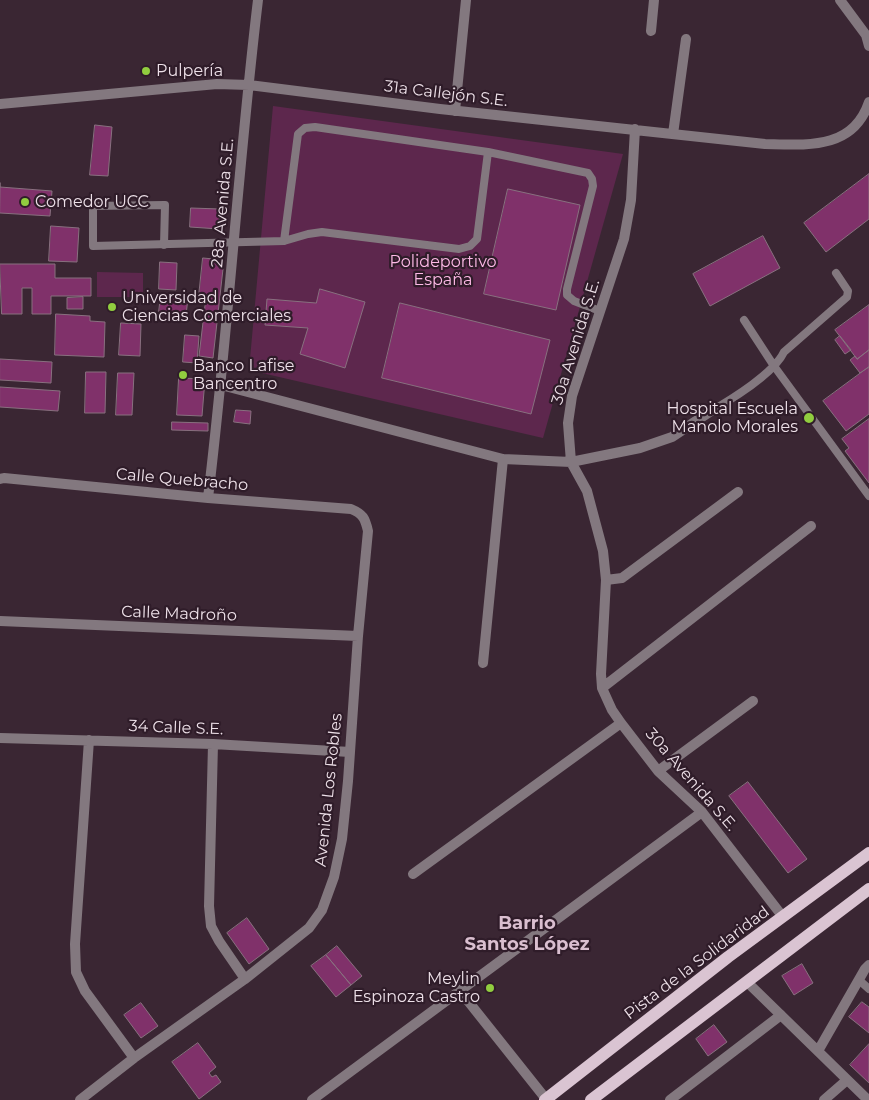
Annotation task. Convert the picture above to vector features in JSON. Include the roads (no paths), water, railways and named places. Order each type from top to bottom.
[{"type":"main road","name":"Pista de la Solidaridad","points":[[545,1100],[728,957],[869,853]]},
{"type":"main road","points":[[591,1100],[869,889]]},
{"type":"street","name":"28a Avenida S.E.","points":[[208,498],[221,385],[258,0]]},
{"type":"street","points":[[455,111],[466,0]]},
{"type":"street","points":[[651,31],[654,0]]},
{"type":"street","points":[[840,0],[868,34],[869,46]]},
{"type":"street","points":[[673,134],[686,39]]},
{"type":"street","name":"31a Callejón S.E.","points":[[0,104],[217,84],[250,85],[455,111],[765,144],[814,145],[854,129],[865,114],[869,102]]},
{"type":"street","name":"30a Avenida S.E.","points":[[635,129],[631,200],[624,239],[572,396],[568,423],[571,462],[586,491],[603,551],[606,580],[601,674],[602,688],[612,710],[658,771],[702,812],[783,917]]},
{"type":"street","points":[[221,385],[503,459],[571,462],[640,448],[672,436],[711,411]]},
{"type":"street","points":[[483,662],[503,459]]},
{"type":"street","name":"Calle Quebracho","points":[[0,479],[351,509],[361,514]]},
{"type":"street","points":[[606,580],[622,578],[738,492]]},
{"type":"street","name":"Avenida Los Robles","points":[[80,1100],[134,1058],[245,979],[309,928],[322,910],[334,878],[342,839],[368,531],[366,519],[361,514]]},
{"type":"street","points":[[602,688],[811,526]]},
{"type":"street","name":"Calle Madroño","points":[[0,622],[358,636]]},
{"type":"street","points":[[658,771],[753,701]]},
{"type":"street","points":[[413,874],[621,723]]},
{"type":"street","name":"34 Calle S.E.","points":[[0,738],[213,744],[350,752]]},
{"type":"street","points":[[89,740],[75,944],[76,972],[85,991],[134,1058]]},
{"type":"street","points":[[213,744],[209,906],[211,926],[245,979]]},
{"type":"street","points":[[312,1100],[702,812]]},
{"type":"street","points":[[818,1051],[869,965]]},
{"type":"street","points":[[747,982],[868,1100]]},
{"type":"street","points":[[460,991],[545,1100]]},
{"type":"street","points":[[670,1100],[781,1015]]},
{"type":"street","points":[[824,1100],[847,1080]]},
{"type":"lane","points":[[284,241],[298,134],[306,128],[315,127],[488,152],[588,173],[592,179],[593,186],[567,288],[567,295],[574,301],[600,312]]},
{"type":"lane","points":[[164,245],[165,205],[93,206],[94,246],[164,245],[284,241],[322,232],[459,249],[470,246],[477,239],[488,152]]},
{"type":"lane","points":[[711,411],[780,362],[784,352],[847,297],[848,291],[836,273]]},
{"type":"lane","points":[[744,320],[774,366],[869,496]]},
{"type":"lane","points":[[859,980],[869,989]]},
{"type":"place","name":"Pulpería","points":[[146,71]]},
{"type":"place","name":"Comedor UCC","points":[[25,202]]},
{"type":"place","name":"Universidad de Ciencias Comerciales","points":[[112,307]]},
{"type":"place","name":"Banco Lafise Bancentro","points":[[183,375]]},
{"type":"place","name":"Hospital Escuela Manolo Morales","points":[[809,418]]},
{"type":"place","name":"Meylin Espinoza Castro","points":[[490,988]]},
{"type":"district","name":"Barrio Santos López","points":[[527,934]]},
{"type":"park label","name":"Polideportivo España","points":[[443,271]]}]
